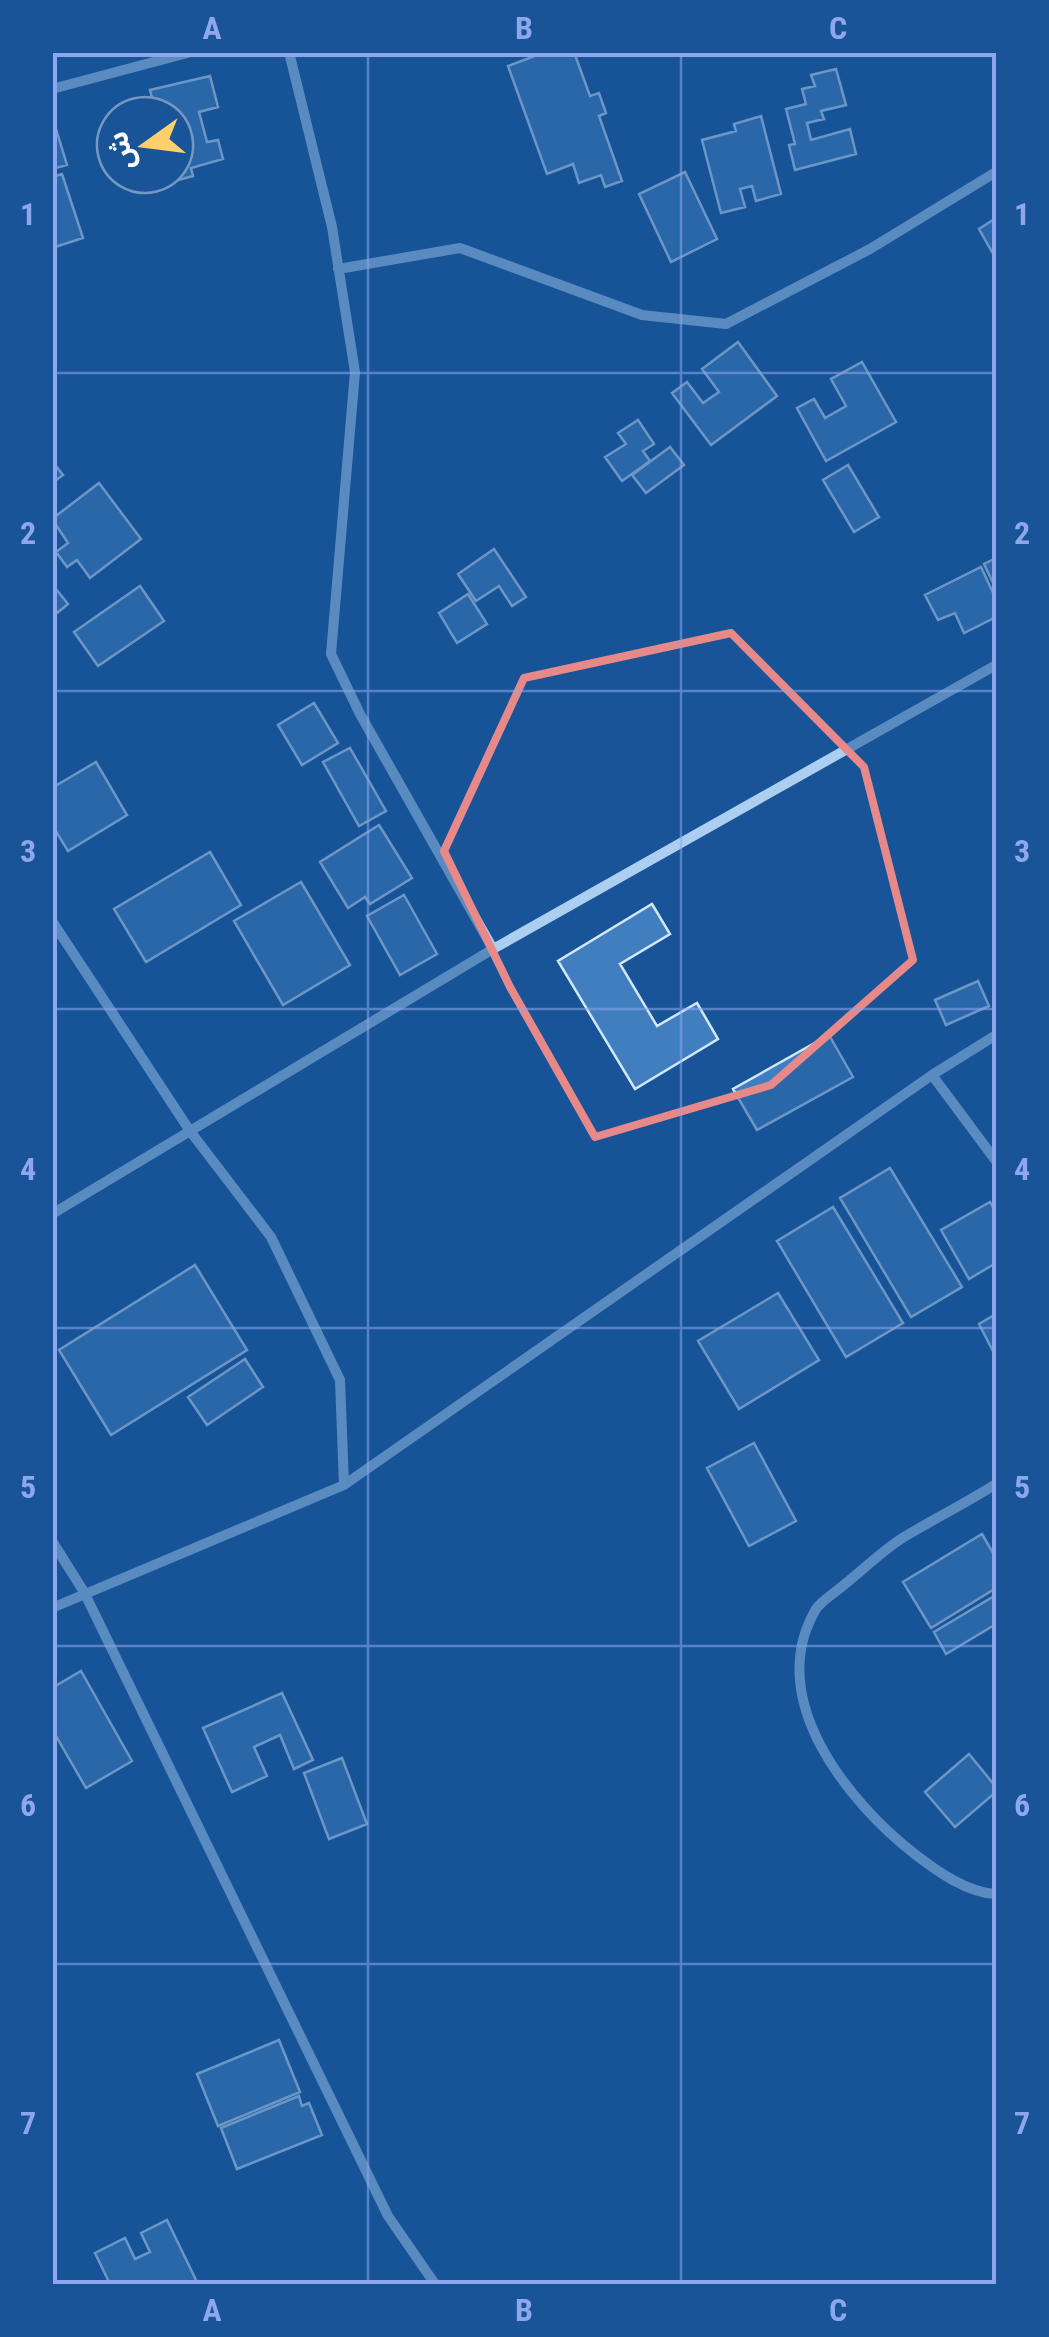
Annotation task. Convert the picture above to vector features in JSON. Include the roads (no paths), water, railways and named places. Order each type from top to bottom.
[{"type":"street","points":[[52,89],[191,52]]},
{"type":"street","points":[[289,52],[332,226],[355,372],[331,654],[360,714],[493,949]]},
{"type":"street","points":[[338,268],[460,248],[642,315],[726,324],[870,250],[996,172]]},
{"type":"street","points":[[52,1214],[493,949],[996,664]]},
{"type":"street","points":[[52,921],[190,1131],[272,1237],[340,1380],[344,1485]]},
{"type":"street","points":[[52,1608],[344,1485],[932,1075],[996,1035]]},
{"type":"street","points":[[932,1075],[996,1161]]},
{"type":"street","points":[[996,1484],[900,1539],[817,1607],[803,1644],[801,1690],[821,1749],[859,1804],[930,1866],[981,1894],[996,1894]]},
{"type":"street","points":[[52,1541],[84,1592],[388,2216],[435,2284]]}]
